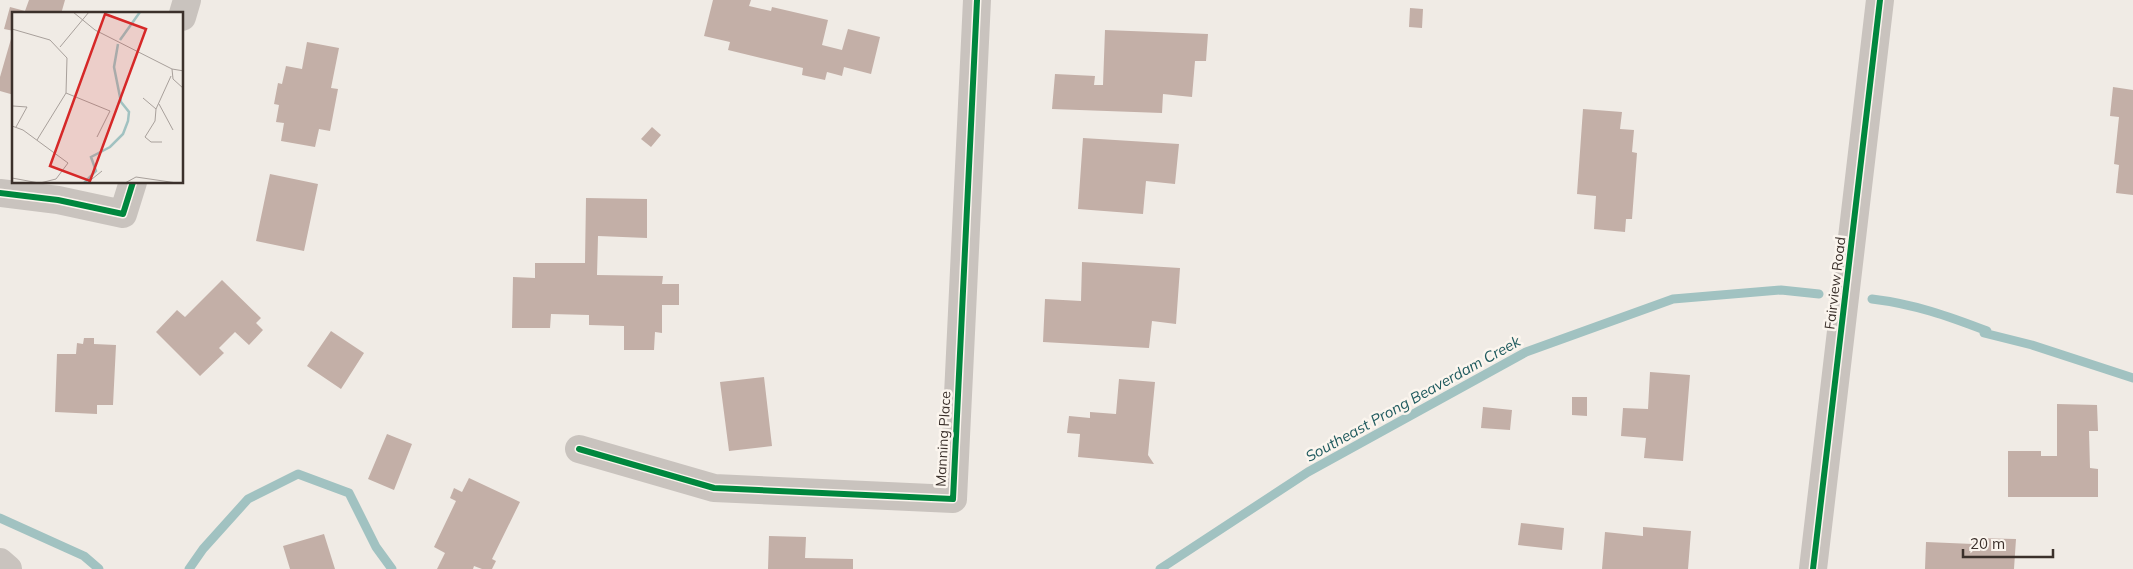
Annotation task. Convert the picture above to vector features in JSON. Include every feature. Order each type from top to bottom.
[{"type":"street","points":[[184,12],[188,0]]},
{"type":"street","name":"Manning Place","points":[[579,449],[714,488],[953,499],[976,0]]},
{"type":"street","name":"Fairview Road","points":[[1813,569],[1880,0]]},
{"type":"street","points":[[0,193],[58,200],[123,214],[132,184]]},
{"type":"street","points":[[0,562],[8,569]]},
{"type":"building","points":[[29,0],[65,0],[62,12],[12,12],[12,31],[4,29],[10,7],[25,11]]},
{"type":"building","points":[[713,0],[751,0],[749,6],[771,11],[772,7],[828,20],[822,45],[842,50],[848,29],[880,37],[871,74],[844,67],[842,76],[827,72],[825,80],[802,75],[803,68],[728,50],[730,42],[704,36]]},
{"type":"building","points":[[1410,8],[1423,9],[1422,28],[1409,27]]},
{"type":"building","points":[[1105,30],[1208,34],[1206,61],[1195,61],[1192,97],[1163,94],[1162,113],[1052,109],[1055,74],[1095,76],[1094,85],[1103,85]]},
{"type":"building","points":[[12,35],[12,94],[0,91],[0,77]]},
{"type":"building","points":[[307,42],[339,48],[331,88],[338,89],[330,131],[319,129],[315,147],[281,141],[284,123],[276,122],[279,105],[274,104],[278,83],[282,84],[286,66],[302,69]]},
{"type":"building","points":[[2113,87],[2133,90],[2133,195],[2116,193],[2119,165],[2114,164],[2119,117],[2110,116]]},
{"type":"building","points":[[1583,109],[1622,112],[1620,129],[1634,130],[1632,152],[1637,153],[1632,219],[1626,219],[1625,232],[1594,229],[1596,196],[1577,194]]},
{"type":"building","points":[[652,127],[661,135],[651,147],[641,139]]},
{"type":"building","points":[[1083,138],[1179,144],[1175,184],[1146,181],[1143,214],[1078,209]]},
{"type":"building","points":[[270,174],[318,184],[304,251],[256,241]]},
{"type":"building","points":[[586,198],[647,199],[647,238],[598,236],[597,275],[663,276],[662,284],[679,284],[679,305],[662,305],[662,333],[655,332],[654,350],[624,350],[624,326],[589,325],[589,315],[551,314],[550,328],[512,328],[513,277],[535,278],[535,263],[585,263]]},
{"type":"building","points":[[1082,262],[1180,268],[1176,324],[1152,321],[1149,348],[1043,342],[1045,299],[1081,301]]},
{"type":"building","points":[[222,280],[261,318],[256,323],[263,330],[249,345],[235,332],[219,348],[224,353],[200,376],[156,332],[177,310],[185,317]]},
{"type":"building","points":[[331,331],[364,353],[341,389],[307,366]]},
{"type":"building","points":[[84,338],[94,338],[94,344],[116,345],[113,405],[97,405],[97,414],[55,412],[57,354],[76,354],[77,343],[83,344]]},
{"type":"building","points":[[1650,372],[1690,375],[1683,461],[1644,458],[1646,438],[1621,436],[1623,408],[1648,409]]},
{"type":"building","points":[[764,377],[772,446],[729,451],[720,382]]},
{"type":"building","points":[[1119,379],[1155,382],[1148,455],[1154,464],[1078,457],[1080,434],[1067,433],[1069,416],[1090,418],[1090,412],[1116,414]]},
{"type":"building","points":[[1572,397],[1587,397],[1587,416],[1572,415]]},
{"type":"building","points":[[2057,404],[2097,405],[2098,431],[2089,431],[2090,468],[2098,469],[2098,497],[2008,497],[2008,451],[2041,451],[2041,456],[2057,456]]},
{"type":"building","points":[[1483,407],[1512,410],[1510,430],[1481,428]]},
{"type":"building","points":[[387,434],[412,444],[394,490],[368,479]]},
{"type":"building","points":[[469,478],[520,502],[492,559],[496,561],[492,569],[482,569],[474,566],[473,569],[437,569],[445,553],[434,547],[456,501],[450,498],[454,488],[462,492]]},
{"type":"building","points":[[1521,523],[1564,528],[1562,550],[1518,545]]},
{"type":"building","points":[[1643,527],[1691,531],[1688,569],[1602,569],[1605,532],[1643,536]]},
{"type":"building","points":[[324,534],[335,569],[290,569],[283,546]]},
{"type":"building","points":[[769,536],[806,537],[805,558],[853,559],[853,569],[768,569]]},
{"type":"building","points":[[1974,538],[2016,539],[2014,569],[1925,569],[1926,542],[1973,544]]},
{"type":"waterway","name":"Southeast Prong Beaverdam Creek","points":[[1160,569],[1308,472],[1526,352],[1673,299],[1781,290],[1819,294]]},
{"type":"waterway","name":"Southeast Prong Beaverdam Creek","points":[[1872,299],[1931,311],[1987,331],[1984,333],[2032,345],[2133,378]]},
{"type":"waterway","name":"Southeast Prong Beaverdam Creek","points":[[189,569],[203,549],[248,499],[298,474],[349,493],[376,547],[392,569]]},
{"type":"waterway","name":"Southeast Prong Beaverdam Creek","points":[[0,518],[84,556],[99,569]]},
{"type":"cycle path","points":[[579,449],[714,488],[953,499],[977,0]]},
{"type":"cycle path","points":[[1813,569],[1880,0]]},
{"type":"cycle path","points":[[0,193],[58,200],[123,214],[132,184]]}]
